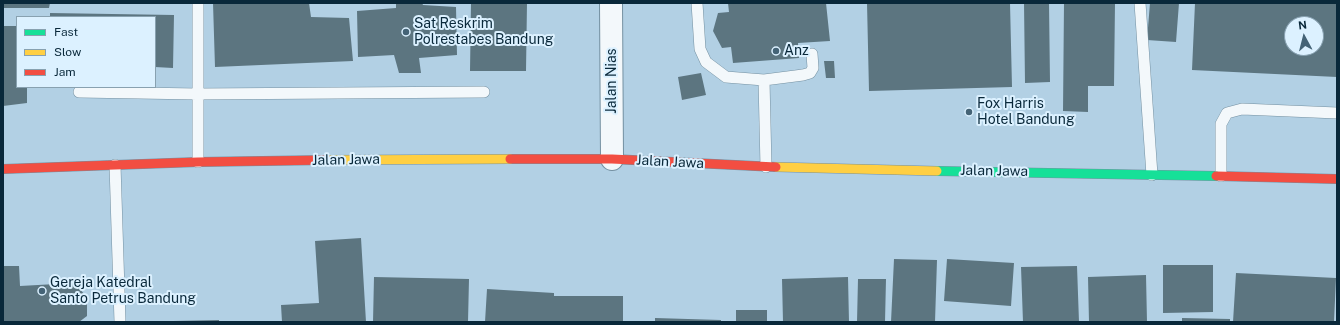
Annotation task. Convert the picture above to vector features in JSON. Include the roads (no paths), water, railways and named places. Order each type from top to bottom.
[{"type":"street","name":"Jalan Nias","points":[[611,3],[612,159]]},
{"type":"street","name":"Jalan Jawa","points":[[3,169],[198,162],[384,159],[612,159],[766,167],[1337,179]]},
{"type":"lane","points":[[198,3],[198,162]]},
{"type":"lane","points":[[696,3],[700,49],[706,62],[726,77],[764,80],[803,75],[810,72],[813,68],[812,54]]},
{"type":"lane","points":[[1140,3],[1152,175]]},
{"type":"lane","points":[[764,80],[766,167]]},
{"type":"lane","points":[[79,92],[198,94],[484,92]]},
{"type":"lane","points":[[1221,176],[1222,124],[1227,113],[1242,109],[1337,113]]},
{"type":"lane","points":[[115,165],[120,322]]},
{"type":"place","name":"Sat Reskrim Polrestabes Bandung","points":[[406,32]]},
{"type":"place","name":"Anz","points":[[776,51]]},
{"type":"place","name":"Fox Harris Hotel Bandung","points":[[969,112]]},
{"type":"place","name":"Gereja Katedral Santo Petrus Bandung","points":[[42,291]]}]
